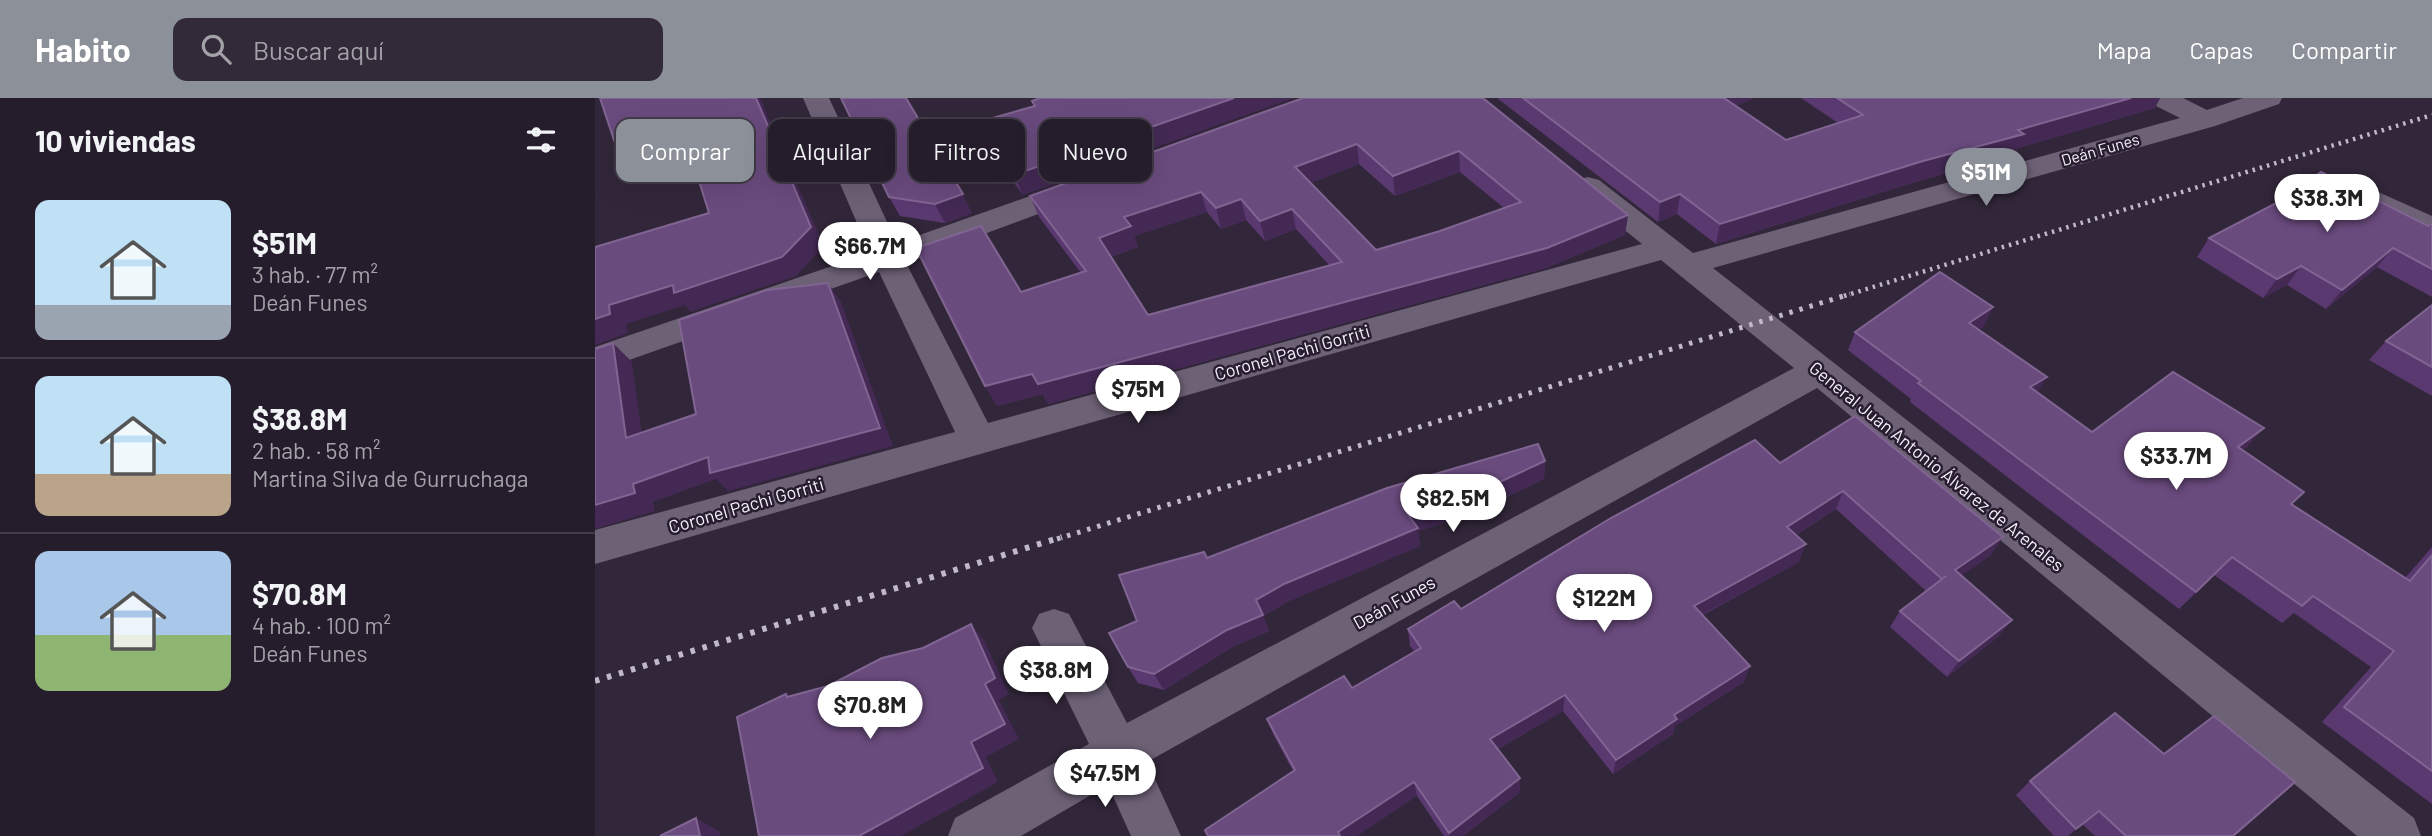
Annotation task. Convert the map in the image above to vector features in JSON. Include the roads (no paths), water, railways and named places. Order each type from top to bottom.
[{"type":"street","points":[[816,98],[888,258],[978,440]]},
{"type":"street","points":[[2162,98],[2206,120]]},
{"type":"street","name":"Deán Funes","points":[[1677,257],[2206,120],[2269,98]]},
{"type":"street","name":"General Juan Antonio Álvarez de Arenales","points":[[1571,173],[2396,836]]},
{"type":"street","points":[[595,360],[1096,182]]},
{"type":"street","points":[[2367,196],[2432,228]]},
{"type":"street","name":"Coronel Pachi Gorriti","points":[[595,547],[978,440],[1677,257]]},
{"type":"street","name":"Deán Funes","points":[[972,836],[1118,753],[1818,371]]},
{"type":"street","points":[[1054,628],[1118,753],[1156,836]]},
{"type":"railway","points":[[1844,296],[2432,115]]},
{"type":"railway","points":[[1057,539],[1850,294]]},
{"type":"railway","points":[[595,681],[1062,537]]}]
